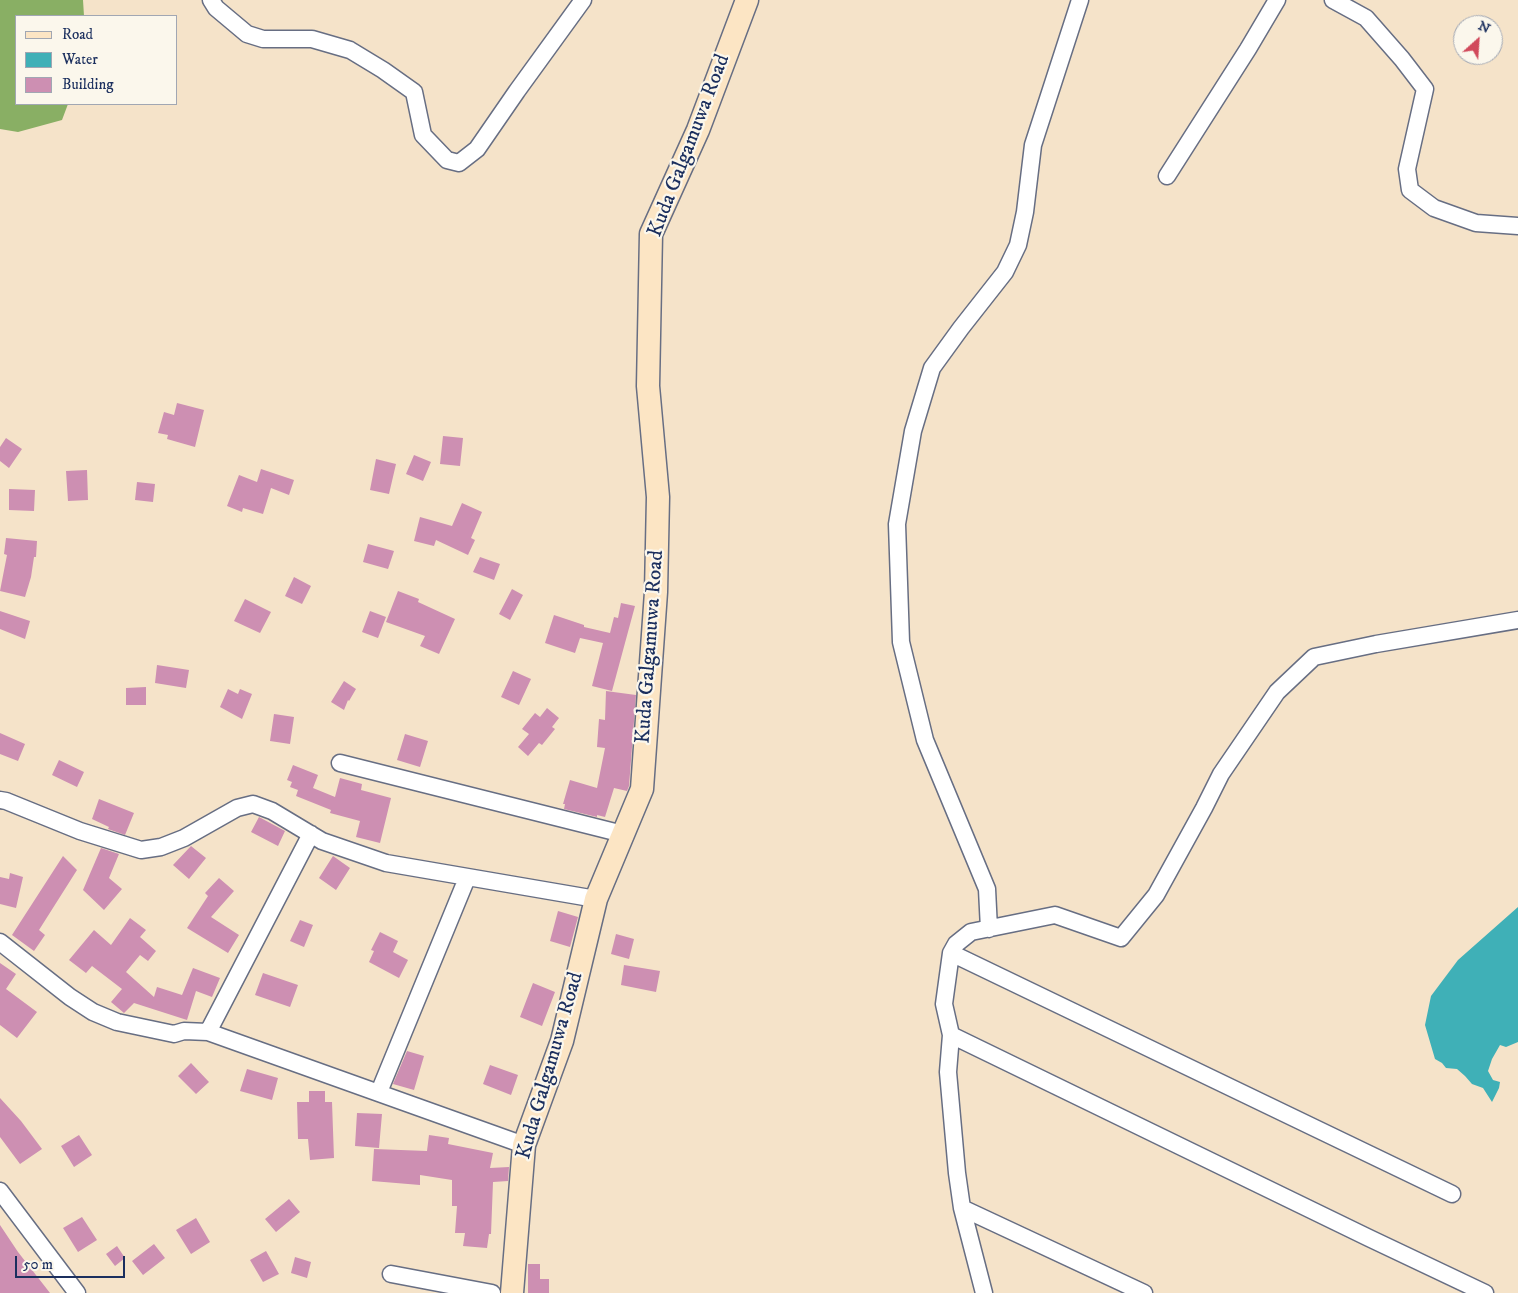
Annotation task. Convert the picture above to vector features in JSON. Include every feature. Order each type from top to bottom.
[{"type":"street","points":[[211,0],[216,8],[248,34],[263,39],[312,39],[350,50],[383,70],[414,92],[423,135],[447,160],[460,163],[477,149],[516,91],[583,0]]},
{"type":"street","name":"Kuda Galgamuwa Road","points":[[512,1293],[524,1145],[562,1041],[596,899],[642,789],[656,592],[658,497],[648,386],[651,234],[698,130],[747,0]]},
{"type":"street","points":[[989,929],[987,889],[925,740],[901,642],[897,524],[913,431],[932,368],[1004,272],[1018,245],[1025,212],[1033,145],[1080,0]]},
{"type":"street","points":[[1167,176],[1277,0]]},
{"type":"street","points":[[1333,0],[1366,18],[1425,88],[1407,169],[1410,190],[1434,208],[1476,223],[1518,226]]},
{"type":"street","points":[[984,1293],[962,1208],[948,1072],[951,1035],[944,1004],[951,953],[956,944],[971,932],[1055,916],[1121,938],[1156,895],[1221,774],[1277,692],[1314,657],[1386,642],[1518,620]]},
{"type":"street","points":[[340,763],[623,834]]},
{"type":"street","points":[[0,800],[80,831],[141,850],[161,847],[184,838],[237,808],[253,804],[272,811],[322,840],[386,863],[596,899]]},
{"type":"street","points":[[208,1032],[311,834]]},
{"type":"street","points":[[379,1092],[467,878]]},
{"type":"street","points":[[0,942],[70,997],[93,1012],[117,1022],[174,1034],[184,1031],[208,1032],[524,1145]]},
{"type":"street","points":[[951,953],[1452,1194]]},
{"type":"street","points":[[951,1035],[1485,1293]]},
{"type":"street","points":[[0,1191],[77,1293]]},
{"type":"street","points":[[962,1208],[1144,1293]]},
{"type":"street","points":[[391,1274],[492,1293]]},
{"type":"green space","points":[[0,0],[83,0],[84,15],[15,15],[15,105],[68,105],[62,120],[18,132],[0,129]]},
{"type":"water","points":[[1518,907],[1518,1042],[1506,1047],[1500,1045],[1492,1059],[1488,1071],[1493,1080],[1500,1082],[1492,1102],[1483,1088],[1472,1084],[1457,1069],[1446,1068],[1435,1059],[1425,1025],[1431,996],[1458,960]]},
{"type":"building","points":[[177,403],[204,410],[195,447],[167,439],[168,435],[158,433],[164,412],[174,415]]},
{"type":"building","points":[[443,436],[463,438],[460,466],[440,464]]},
{"type":"building","points":[[6,438],[22,449],[9,468],[0,461],[0,447]]},
{"type":"building","points":[[414,455],[431,462],[423,481],[406,474]]},
{"type":"building","points":[[376,459],[396,464],[389,494],[370,490]]},
{"type":"building","points":[[261,469],[294,480],[289,495],[271,488],[263,514],[243,508],[242,512],[227,506],[239,475],[257,482]]},
{"type":"building","points":[[87,470],[88,500],[68,501],[66,471]]},
{"type":"building","points":[[137,482],[155,484],[153,502],[135,500]]},
{"type":"building","points":[[9,489],[35,490],[34,511],[9,510]]},
{"type":"building","points":[[462,503],[482,512],[471,538],[475,540],[468,555],[436,540],[434,546],[414,541],[420,517],[452,526]]},
{"type":"building","points":[[6,538],[37,541],[36,557],[34,557],[25,597],[0,591],[7,555],[4,554]]},
{"type":"building","points":[[368,544],[394,551],[388,569],[363,562]]},
{"type":"building","points":[[480,557],[500,564],[494,580],[473,572]]},
{"type":"building","points":[[294,577],[311,586],[302,604],[285,596]]},
{"type":"building","points":[[512,589],[523,595],[510,620],[499,614]]},
{"type":"building","points":[[398,591],[419,599],[418,602],[455,619],[439,654],[420,646],[425,636],[386,622]]},
{"type":"building","points":[[245,599],[271,612],[260,633],[234,621]]},
{"type":"building","points":[[621,603],[635,606],[612,691],[592,686],[603,643],[580,638],[575,653],[545,643],[554,615],[584,625],[584,627],[610,633],[614,617],[618,618]]},
{"type":"building","points":[[0,611],[30,621],[25,639],[0,629]]},
{"type":"building","points":[[370,611],[386,617],[378,638],[362,632]]},
{"type":"building","points":[[157,665],[189,670],[186,688],[155,683]]},
{"type":"building","points":[[513,671],[531,679],[519,705],[501,697]]},
{"type":"building","points":[[344,681],[356,689],[344,710],[331,702]]},
{"type":"building","points":[[146,687],[146,705],[126,705],[126,688]]},
{"type":"building","points":[[228,689],[238,694],[240,689],[252,694],[242,719],[220,707]]},
{"type":"building","points":[[606,691],[636,695],[629,786],[627,791],[614,788],[605,817],[597,815],[597,817],[564,809],[565,804],[563,804],[570,780],[597,788],[605,748],[597,747],[599,719],[605,720]]},
{"type":"building","points":[[547,708],[559,718],[552,727],[555,729],[542,745],[539,743],[528,756],[518,747],[529,734],[522,729],[535,713],[540,717]]},
{"type":"building","points":[[274,714],[294,717],[290,744],[270,741]]},
{"type":"building","points":[[0,733],[25,744],[18,761],[0,754]]},
{"type":"building","points":[[405,734],[428,741],[420,767],[397,760]]},
{"type":"building","points":[[59,760],[84,772],[77,787],[52,775]]},
{"type":"building","points":[[293,765],[318,775],[313,788],[335,797],[340,778],[362,784],[361,790],[391,798],[380,843],[356,837],[360,821],[330,813],[331,810],[296,796],[298,790],[290,787],[292,782],[287,780]]},
{"type":"building","points":[[99,799],[134,813],[125,835],[108,829],[109,827],[92,819]]},
{"type":"building","points":[[259,817],[285,831],[278,846],[251,832]]},
{"type":"building","points":[[191,846],[206,858],[189,879],[173,865]]},
{"type":"building","points":[[101,848],[119,854],[109,878],[122,889],[104,910],[83,890]]},
{"type":"building","points":[[63,856],[77,870],[39,930],[45,935],[34,951],[12,935]]},
{"type":"building","points":[[333,856],[350,868],[336,890],[319,878]]},
{"type":"building","points":[[10,873],[23,877],[16,908],[0,904],[0,877],[9,879]]},
{"type":"building","points":[[219,878],[234,891],[211,917],[239,935],[228,953],[187,928],[208,896],[205,893]]},
{"type":"building","points":[[558,911],[578,917],[570,947],[550,941]]},
{"type":"building","points":[[130,918],[146,930],[140,937],[156,951],[148,961],[140,955],[126,972],[154,997],[157,987],[182,995],[193,968],[220,978],[212,997],[196,991],[187,1020],[134,1003],[124,1013],[111,1002],[122,989],[92,966],[86,973],[69,960],[94,930],[111,945]]},
{"type":"building","points":[[300,920],[313,925],[304,947],[290,941]]},
{"type":"building","points":[[380,932],[398,941],[393,952],[408,960],[399,978],[369,962],[374,951],[371,950]]},
{"type":"building","points":[[616,934],[634,939],[629,959],[611,954]]},
{"type":"building","points":[[0,963],[16,974],[6,989],[37,1012],[17,1038],[0,1025]]},
{"type":"building","points":[[624,965],[660,971],[656,992],[621,985]]},
{"type":"building","points":[[263,973],[298,985],[290,1007],[255,995]]},
{"type":"building","points":[[533,983],[555,992],[542,1026],[520,1017]]},
{"type":"building","points":[[407,1051],[424,1056],[414,1090],[393,1084]]},
{"type":"building","points":[[191,1063],[209,1082],[196,1094],[178,1076]]},
{"type":"building","points":[[490,1065],[518,1075],[511,1095],[483,1084]]},
{"type":"building","points":[[247,1069],[278,1078],[272,1100],[240,1091]]},
{"type":"building","points":[[309,1091],[325,1091],[325,1102],[332,1102],[334,1158],[310,1160],[308,1139],[298,1139],[297,1102],[309,1102]]},
{"type":"building","points":[[0,1098],[21,1121],[42,1149],[20,1164],[0,1137]]},
{"type":"building","points":[[357,1113],[382,1114],[379,1148],[355,1146]]},
{"type":"building","points":[[79,1135],[92,1155],[74,1167],[61,1146]]},
{"type":"building","points":[[429,1135],[449,1138],[448,1144],[493,1153],[490,1168],[509,1167],[508,1181],[493,1182],[491,1234],[489,1234],[487,1248],[463,1246],[465,1233],[455,1233],[457,1206],[452,1206],[452,1180],[420,1175],[420,1185],[372,1181],[374,1149],[427,1151]]},
{"type":"building","points":[[289,1199],[300,1212],[276,1232],[265,1219]]},
{"type":"building","points":[[82,1217],[97,1240],[78,1252],[63,1228]]},
{"type":"building","points":[[196,1218],[210,1242],[191,1254],[176,1230]]},
{"type":"building","points":[[0,1225],[18,1252],[50,1293],[0,1293]]},
{"type":"building","points":[[154,1244],[165,1258],[143,1275],[132,1261]]},
{"type":"building","points":[[117,1246],[125,1258],[115,1266],[106,1254]]},
{"type":"building","points":[[266,1251],[279,1274],[263,1282],[250,1260]]},
{"type":"building","points":[[295,1257],[311,1262],[307,1278],[291,1273]]},
{"type":"building","points":[[528,1264],[540,1264],[540,1279],[549,1279],[549,1293],[528,1293]]}]
